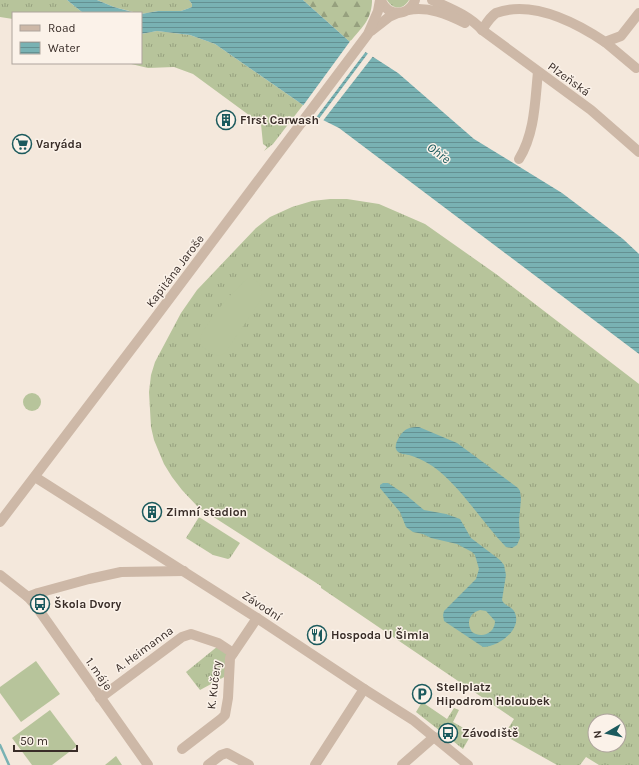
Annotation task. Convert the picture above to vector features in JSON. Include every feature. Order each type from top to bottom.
[{"type":"street","points":[[381,0],[388,10],[403,12],[412,6],[415,0]]},
{"type":"street","name":"Kapitána Jaroše","points":[[0,522],[368,34],[381,0]]},
{"type":"street","name":"Plzeňská","points":[[432,0],[475,22],[482,30],[591,110],[639,152]]},
{"type":"street","points":[[482,30],[494,14],[500,10],[518,4],[537,4],[550,8],[564,15],[605,42],[636,68]]},
{"type":"street","name":"Plzeňská","points":[[403,12],[418,8],[434,11],[482,30]]},
{"type":"street","name":"Kapitána Jaroše","points":[[368,34],[390,16],[403,12]]},
{"type":"street","points":[[605,42],[621,36],[639,13]]},
{"type":"street","points":[[518,159],[529,135],[533,121],[538,72]]},
{"type":"street","name":"Závodní","points":[[35,477],[184,571],[414,720],[468,765]]},
{"type":"street","points":[[28,597],[89,579],[121,572],[184,571]]},
{"type":"street","name":"1. máje","points":[[0,575],[28,597],[36,606],[148,765]]},
{"type":"street","points":[[234,653],[257,618]]},
{"type":"street","name":"A. Heimanna","points":[[100,698],[182,637],[187,635],[191,634],[218,643],[234,653]]},
{"type":"street","name":"K. Kučery","points":[[182,750],[225,715],[228,698],[230,658],[234,653]]},
{"type":"street","points":[[315,765],[364,689]]},
{"type":"street","points":[[402,765],[434,737]]},
{"type":"street","points":[[208,765],[221,755],[227,753],[249,765]]},
{"type":"green space","points":[[0,0],[67,0],[82,12],[12,12],[12,19],[0,17]]},
{"type":"green space","points":[[97,0],[189,0],[192,4],[192,7],[181,11],[158,11],[142,14],[142,12],[133,12],[114,7]]},
{"type":"green space","points":[[303,0],[372,0],[372,2],[368,19],[350,42]]},
{"type":"green space","points":[[387,0],[409,0],[404,6],[398,8],[392,6]]},
{"type":"green space","points":[[157,31],[190,35],[215,44],[303,105],[273,144],[264,151],[267,147],[263,144],[261,124],[193,74],[174,67],[148,68],[131,64],[142,64],[142,34]]},
{"type":"green space","points":[[347,199],[379,204],[425,224],[496,274],[639,384],[639,765],[599,765],[586,757],[580,765],[557,765],[509,738],[506,732],[514,719],[321,588],[321,586],[198,507],[172,477],[164,464],[154,440],[151,427],[149,392],[151,375],[155,362],[181,313],[197,290],[256,228],[270,217],[292,207],[312,201]]},
{"type":"green space","points":[[251,278],[261,287],[260,301],[225,353],[219,356],[210,352],[201,346],[200,336],[227,299],[240,285],[247,279]]},
{"type":"green space","points":[[32,393],[38,396],[41,402],[38,408],[32,411],[26,408],[23,402],[26,396]]},
{"type":"green space","points":[[199,517],[240,543],[230,558],[228,559],[213,555],[186,538]]},
{"type":"green space","points":[[218,646],[227,654],[226,676],[200,690],[186,672]]},
{"type":"green space","points":[[36,661],[60,694],[21,722],[0,693],[0,687]]},
{"type":"green space","points":[[422,702],[447,719],[454,708],[459,710],[453,722],[472,733],[463,749],[416,712]]},
{"type":"green space","points":[[50,710],[77,746],[52,765],[32,765],[12,738]]},
{"type":"green space","points":[[116,756],[122,765],[105,765]]},
{"type":"water","points":[[67,0],[97,0],[132,12],[82,12]]},
{"type":"water","name":"Ohře","points":[[189,0],[303,0],[350,42],[398,73],[474,139],[562,193],[623,239],[639,254],[639,354],[339,128],[317,117],[303,105],[215,44],[190,35],[157,31],[142,34],[142,14],[158,11],[181,11],[192,7]]},
{"type":"water","points":[[419,427],[457,443],[518,488],[521,499],[519,521],[520,538],[517,545],[512,548],[506,547],[457,488],[436,468],[421,460],[409,455],[401,454],[397,451],[396,444],[403,432],[409,428]]},
{"type":"water","points":[[383,483],[388,483],[406,495],[424,510],[446,514],[460,519],[471,538],[500,560],[504,565],[506,575],[502,600],[504,604],[514,611],[516,619],[512,631],[502,641],[483,647],[444,621],[444,611],[476,579],[479,569],[475,555],[457,544],[413,532],[406,527],[400,512],[380,488],[380,485]],"holes":[[[476,611],[486,611],[495,621],[493,629],[484,635],[472,632],[469,625],[471,616]]]},
{"type":"pier","points":[[351,40],[367,50],[315,119],[302,107]]},
{"type":"pier","points":[[369,52],[374,55],[322,122],[318,120]]},
{"type":"waterway","points":[[0,745],[9,765]]},
{"type":"place","name":"F1rst Carwash","points":[[226,120]]},
{"type":"place","name":"Varyáda","points":[[22,144]]},
{"type":"place","name":"Zimní stadion","points":[[152,512]]},
{"type":"place","name":"Škola Dvory","points":[[40,604]]},
{"type":"place","name":"Hospoda U Šimla","points":[[317,635]]},
{"type":"place","name":"Stellplatz Hipodrom Holoubek","points":[[422,694]]},
{"type":"place","name":"Závodiště","points":[[448,733]]}]
